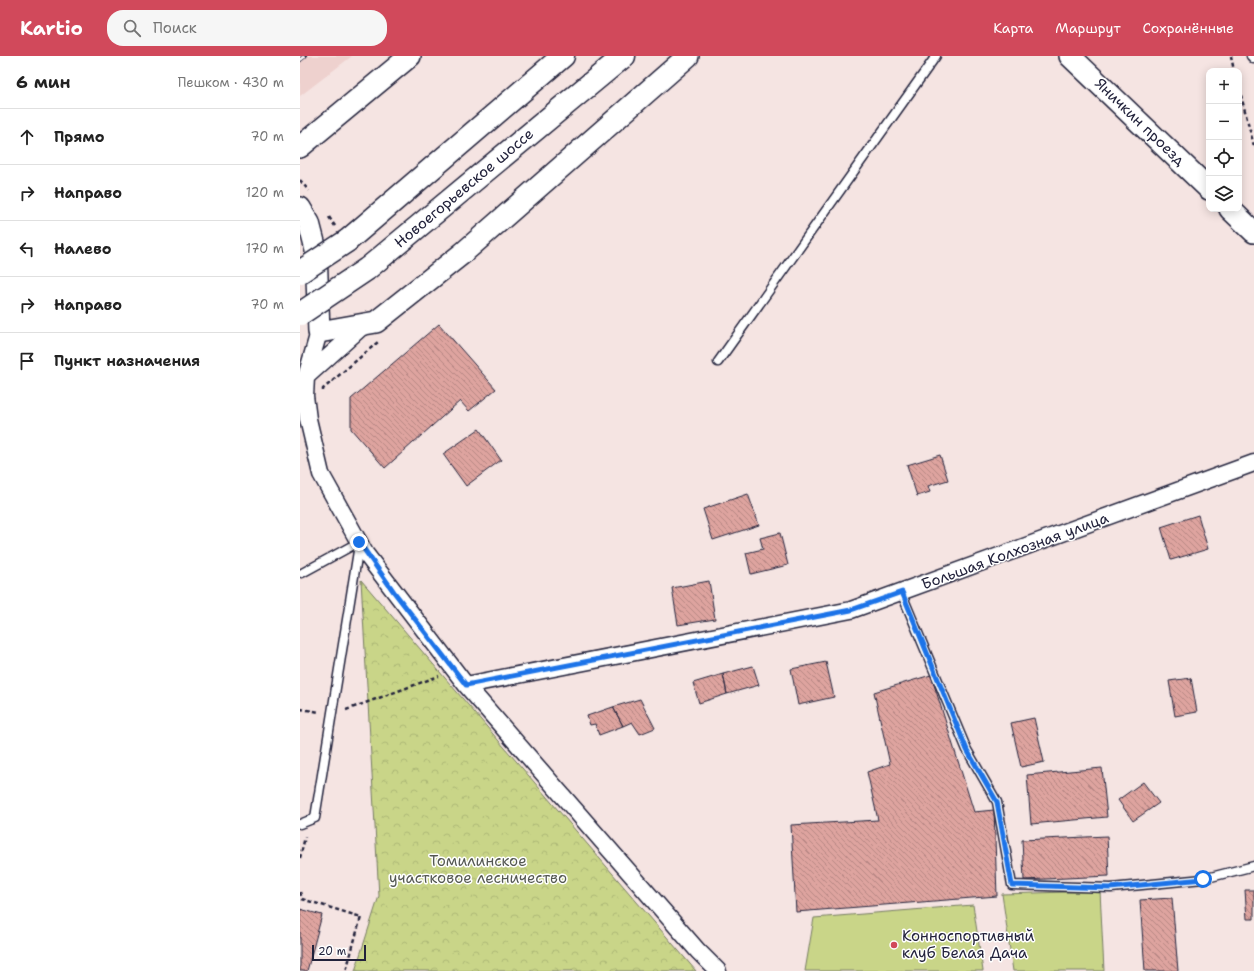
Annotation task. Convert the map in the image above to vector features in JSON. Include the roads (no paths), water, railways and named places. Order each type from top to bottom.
[{"type":"main road","points":[[300,272],[347,240],[563,56]]},
{"type":"main road","name":"Новоегорьевское шоссе","points":[[300,314],[366,269],[624,56]]},
{"type":"street","points":[[300,147],[410,56]]},
{"type":"street","points":[[319,332],[376,322],[463,253],[688,56]]},
{"type":"street","name":"Яничкин проезд","points":[[1070,56],[1206,185]]},
{"type":"street","points":[[300,208],[309,223],[316,250],[319,332],[306,377],[305,396],[308,419],[321,474],[359,542],[385,581],[454,670],[698,951],[718,971]]},
{"type":"street","points":[[1233,212],[1254,232]]},
{"type":"street","points":[[306,377],[365,324]]},
{"type":"street","name":"Большая Колхозная улица","points":[[466,685],[851,610],[1254,463]]},
{"type":"lane","points":[[718,362],[936,56]]},
{"type":"lane","points":[[1251,56],[1254,59]]},
{"type":"lane","points":[[302,573],[359,542]]},
{"type":"lane","points":[[300,824],[315,818],[359,542]]},
{"type":"lane","points":[[902,592],[967,750],[997,802],[1012,885],[1110,888],[1203,879],[1254,866]]},
{"type":"railway","points":[[300,60],[305,56]]},
{"type":"place","name":"Конноспортивный клуб Белая Дача","points":[[894,945]]},
{"type":"park label","name":"Томилинское участковое лесничество","points":[[478,870]]}]
